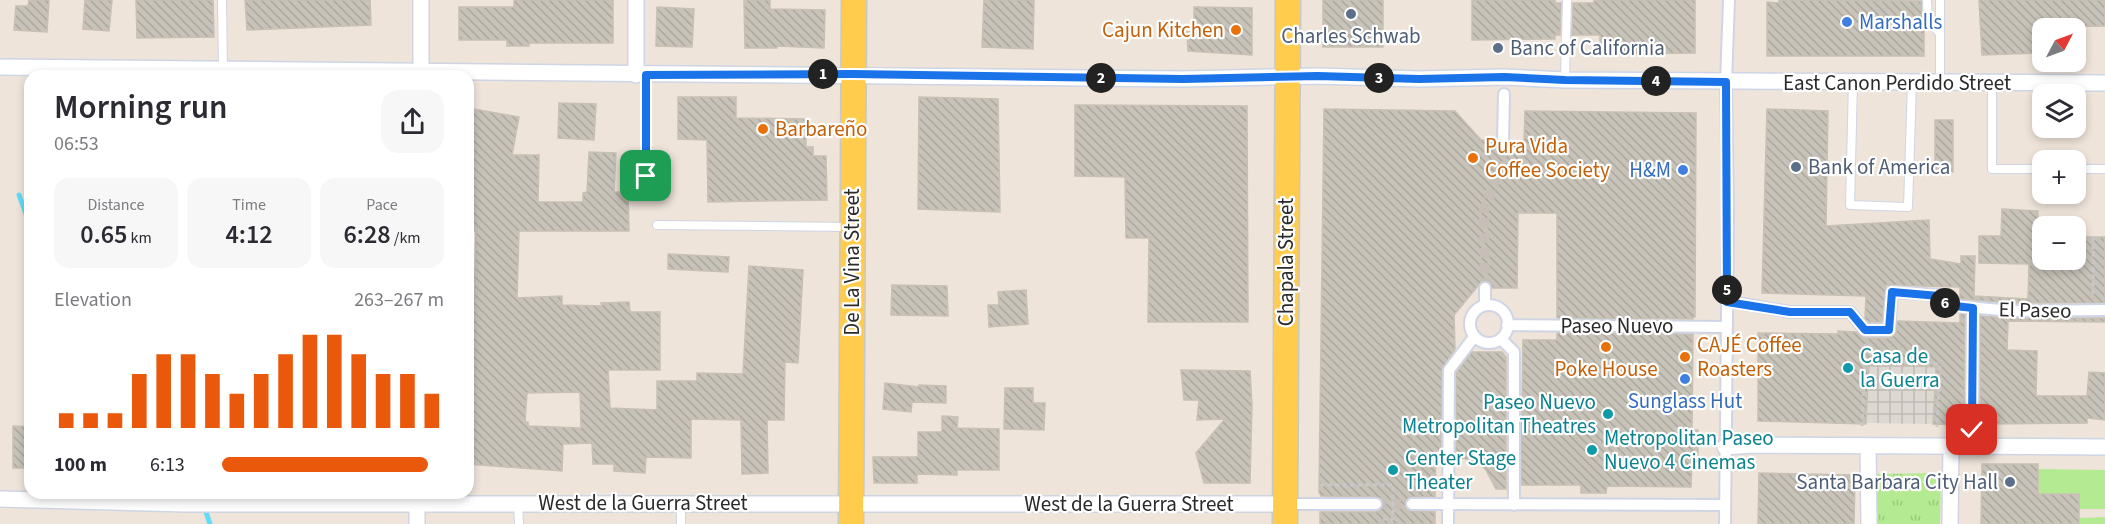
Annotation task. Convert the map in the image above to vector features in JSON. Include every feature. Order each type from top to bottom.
[{"type":"main road","name":"De La Vina Street","points":[[851,514],[854,0]]},
{"type":"main road","name":"Chapala Street","points":[[1285,514],[1288,0]]},
{"type":"street","points":[[421,0],[421,70]]},
{"type":"street","points":[[636,0],[641,75]]},
{"type":"street","points":[[1725,524],[1726,82],[1729,0]]},
{"type":"street","name":"East Canon Perdido Street","points":[[0,68],[223,70]]},
{"type":"street","name":"East Canon Perdido Street","points":[[474,74],[853,74],[1183,79],[1318,76],[1726,82],[2105,83]]},
{"type":"street","points":[[1503,141],[1504,94]]},
{"type":"street","points":[[1485,288],[1485,305]]},
{"type":"street","name":"El Paseo","points":[[1727,302],[1790,312],[1850,312],[1865,330],[1889,330],[1892,292],[1939,296],[1946,305],[1973,308],[2012,311],[2105,310]]},
{"type":"street","points":[[1485,305],[1495,306],[1503,312],[1508,321],[1507,331],[1501,339],[1492,343],[1482,343],[1474,337],[1470,328],[1470,318],[1476,310],[1485,305]]},
{"type":"street","points":[[1972,430],[1973,308]]},
{"type":"street","name":"Paseo Nuevo","points":[[1507,325],[1726,327]]},
{"type":"street","points":[[1448,524],[1449,370],[1474,337]]},
{"type":"street","points":[[1501,339],[1514,352],[1514,505]]},
{"type":"street","points":[[1725,447],[1752,445],[2105,447]]},
{"type":"street","points":[[1868,446],[1869,524]]},
{"type":"street","points":[[1950,524],[1951,447]]},
{"type":"street","name":"West de la Guerra Street","points":[[0,499],[186,504],[236,500],[326,499]]},
{"type":"street","points":[[417,499],[417,524]]},
{"type":"street","name":"West de la Guerra Street","points":[[434,499],[518,504],[681,504],[851,514],[1285,514]]},
{"type":"street","points":[[1285,514],[1376,504]]},
{"type":"street","points":[[1412,504],[1725,505]]},
{"type":"lane","points":[[222,0],[223,70]]},
{"type":"lane","points":[[1565,80],[1567,0]]},
{"type":"lane","points":[[1927,0],[1928,19],[1940,34]]},
{"type":"lane","points":[[1940,0],[1940,82]]},
{"type":"lane","points":[[641,75],[646,176]]},
{"type":"lane","points":[[1853,82],[1850,205],[1908,207],[1912,83]]},
{"type":"lane","points":[[1992,84],[1992,168],[2032,169]]},
{"type":"lane","points":[[2086,169],[2105,169]]},
{"type":"lane","points":[[657,225],[852,227]]},
{"type":"lane","points":[[518,504],[519,524]]},
{"type":"lane","points":[[681,504],[681,524]]},
{"type":"path","points":[[2093,237],[2093,310]]},
{"type":"path","points":[[1862,426],[1865,358],[1940,363],[1937,427]]},
{"type":"path","points":[[1320,485],[1374,485]]},
{"type":"green space","points":[[2038,469],[2105,470],[2105,509],[2079,509],[2038,494]]},
{"type":"green space","points":[[1941,473],[1940,524],[1877,524],[1876,474]]},
{"type":"green space","points":[[2105,517],[2105,524],[2079,524],[2079,518]]},
{"type":"shaded area","points":[[1869,364],[1936,367],[1933,424],[1866,423]]},
{"type":"building","points":[[29,0],[49,0],[47,32],[14,30],[16,6],[28,6]]},
{"type":"building","points":[[85,0],[112,0],[109,31],[83,29]]},
{"type":"building","points":[[136,0],[213,0],[214,37],[137,38]]},
{"type":"building","points":[[245,0],[370,0],[371,25],[247,30]]},
{"type":"building","points":[[514,0],[613,0],[613,43],[529,43],[529,46],[507,46],[507,40],[459,40],[459,7],[514,7]]},
{"type":"building","points":[[744,0],[770,0],[770,9],[825,10],[824,48],[777,46],[777,48],[745,48]]},
{"type":"building","points":[[984,0],[1034,0],[1033,49],[982,47]]},
{"type":"building","points":[[1323,0],[1383,0],[1383,47],[1323,47]]},
{"type":"building","points":[[1472,0],[1555,0],[1555,3],[1561,3],[1560,35],[1555,35],[1555,39],[1472,40]]},
{"type":"building","points":[[1594,0],[1695,0],[1695,53],[1600,54],[1600,35],[1572,35],[1573,3],[1594,3]]},
{"type":"building","points":[[1779,0],[1921,1],[1924,56],[1767,56],[1767,2],[1779,3]]},
{"type":"building","points":[[1979,0],[2105,0],[2105,26],[2086,26],[2086,18],[2032,18],[2032,53],[1982,55]]},
{"type":"building","points":[[657,7],[694,9],[692,47],[656,46]]},
{"type":"building","points":[[1194,7],[1252,8],[1252,55],[1188,51],[1187,32],[1194,30]]},
{"type":"building","points":[[678,97],[736,97],[736,118],[806,119],[806,147],[813,147],[813,156],[826,156],[827,200],[708,202],[707,140],[678,139]]},
{"type":"building","points":[[919,97],[998,99],[1000,212],[918,209]]},
{"type":"building","points":[[559,103],[596,104],[594,140],[558,138]]},
{"type":"building","points":[[1075,105],[1247,106],[1248,322],[1148,322],[1149,238],[1126,238],[1125,177],[1075,176]]},
{"type":"building","points":[[474,109],[519,117],[512,155],[539,155],[538,202],[583,202],[583,193],[587,192],[589,152],[616,153],[614,192],[628,192],[629,231],[519,231],[517,298],[562,296],[562,305],[602,306],[601,303],[629,302],[630,312],[660,312],[660,370],[608,370],[610,408],[657,410],[657,381],[697,381],[697,373],[743,374],[749,266],[803,270],[798,363],[785,362],[784,420],[767,420],[768,473],[742,474],[741,420],[691,419],[691,458],[646,457],[645,473],[614,471],[614,464],[593,464],[592,443],[563,444],[562,471],[474,464],[476,231],[474,231]],"holes":[[[580,392],[581,428],[528,426],[528,422],[525,422],[527,393]]]},
{"type":"building","points":[[1324,109],[1455,111],[1481,140],[1496,140],[1499,147],[1503,148],[1511,141],[1524,141],[1525,111],[1696,113],[1695,317],[1693,319],[1557,318],[1557,213],[1518,213],[1517,288],[1492,288],[1489,282],[1482,281],[1454,315],[1455,349],[1442,370],[1441,451],[1436,450],[1435,497],[1411,497],[1405,503],[1406,508],[1411,511],[1435,512],[1435,524],[1320,524],[1320,512],[1376,512],[1383,505],[1382,500],[1377,497],[1321,496],[1319,492]]},
{"type":"building","points":[[1767,109],[1828,111],[1826,226],[1929,220],[1930,259],[1961,264],[1961,256],[1975,256],[1974,296],[2028,299],[2029,264],[1979,263],[1979,236],[2001,236],[2002,209],[2038,211],[2038,216],[2032,216],[2032,270],[2086,270],[2086,237],[2105,237],[2105,303],[2012,303],[1960,299],[1960,287],[1886,285],[1882,322],[1869,322],[1865,319],[1866,296],[1762,293]]},
{"type":"building","points":[[1935,120],[1953,120],[1953,172],[1935,171]]},
{"type":"building","points":[[668,254],[729,257],[728,272],[668,269]]},
{"type":"building","points":[[892,285],[947,286],[948,316],[891,315]]},
{"type":"building","points":[[1026,290],[1028,324],[989,327],[988,305],[999,305],[998,292]]},
{"type":"building","points":[[1960,314],[1965,314],[1964,425],[1933,424],[1936,367],[1869,364],[1866,424],[1758,421],[1758,333],[1838,334],[1838,331],[1857,332],[1865,338],[1889,338],[1896,334],[1897,321],[1960,323]]},
{"type":"building","points":[[1980,316],[2105,318],[2105,322],[2008,321],[2007,350],[2037,351],[2036,396],[2087,396],[2089,372],[2105,373],[2105,420],[2087,418],[2087,423],[1980,424]]},
{"type":"building","points":[[1557,333],[1693,334],[1692,430],[1698,430],[1698,459],[1692,459],[1691,487],[1607,486],[1606,493],[1581,493],[1581,485],[1521,485],[1523,340],[1557,340]]},
{"type":"building","points":[[1472,352],[1502,352],[1506,357],[1506,489],[1496,489],[1486,470],[1478,463],[1456,456],[1456,373]]},
{"type":"building","points":[[1181,370],[1250,371],[1252,405],[1250,483],[1204,483],[1196,453],[1225,419],[1197,420],[1199,400],[1184,400]]},
{"type":"building","points":[[885,383],[919,387],[919,385],[946,386],[946,403],[912,402],[911,412],[883,409]]},
{"type":"building","points":[[1005,388],[1033,388],[1033,403],[1045,403],[1044,430],[1004,429]]},
{"type":"building","points":[[942,416],[958,417],[957,428],[999,429],[999,470],[957,470],[957,475],[917,474],[917,483],[874,483],[873,457],[918,457],[918,432],[942,432]]},
{"type":"building","points":[[13,426],[24,427],[24,468],[13,468]]},
{"type":"building","name":"Santa Barbara City Hall","points":[[1982,464],[2038,464],[2038,494],[2079,494],[2079,524],[1981,524]]},
{"type":"building","points":[[1759,473],[1855,475],[1854,524],[1758,524]]},
{"type":"waterway","points":[[19,195],[24,209]]},
{"type":"waterway","points":[[202,499],[210,524]]},
{"type":"tunnel","points":[[1485,288],[1484,210],[1502,162],[1503,141]]},
{"type":"tunnel","points":[[1376,504],[1412,504]]},
{"type":"place","name":"Charles Schwab","points":[[1351,14]]},
{"type":"place","name":"Marshalls","points":[[1847,22]]},
{"type":"place","name":"Cajun Kitchen","points":[[1236,30]]},
{"type":"place","name":"Banc of California","points":[[1498,48]]},
{"type":"place","name":"Barbareño","points":[[763,129]]},
{"type":"place","name":"Pura Vida Coffee Society","points":[[1473,158]]},
{"type":"place","name":"Bank of America","points":[[1796,167]]},
{"type":"place","name":"H&M","points":[[1683,170]]},
{"type":"place","name":"Poke House","points":[[1606,347]]},
{"type":"place","name":"CAJÉ Coffee Roasters","points":[[1685,357]]},
{"type":"place","name":"Casa de la Guerra","points":[[1848,368]]},
{"type":"place","name":"Sunglass Hut","points":[[1685,379]]},
{"type":"place","name":"Paseo Nuevo Metropolitan Theatres","points":[[1608,414]]},
{"type":"place","name":"Metropolitan Paseo Nuevo 4 Cinemas","points":[[1592,450]]},
{"type":"place","name":"Center Stage Theater","points":[[1393,470]]},
{"type":"place","name":"Santa Barbara City Hall","points":[[2010,482]]},
{"type":"route","points":[[646,176],[646,75],[853,74],[1183,79],[1318,76],[1419,79],[1504,77],[1726,82],[1727,302],[1790,312],[1850,312],[1865,330],[1889,330],[1892,292],[1939,296],[1946,305],[1973,308],[1972,430]]}]
